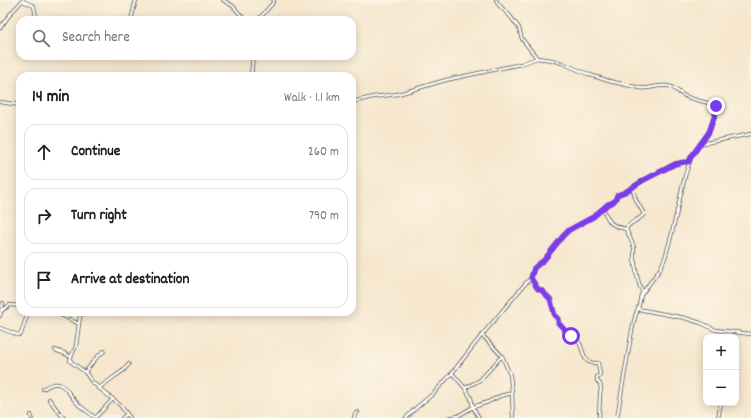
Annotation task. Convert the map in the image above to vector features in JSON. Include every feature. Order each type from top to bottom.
[{"type":"street","points":[[0,28],[23,0],[34,6],[36,16]]},
{"type":"street","points":[[132,16],[136,0]]},
{"type":"street","points":[[223,0],[233,6],[242,16]]},
{"type":"street","points":[[262,16],[274,0]]},
{"type":"street","points":[[496,0],[519,28],[522,39],[537,58]]},
{"type":"street","points":[[356,101],[398,94],[446,80],[521,64],[537,58],[557,61],[609,82],[644,89],[664,86],[672,87],[684,96],[716,106],[717,109],[709,132],[689,162],[665,258],[660,269],[643,292],[632,330],[616,418]]},
{"type":"street","points":[[251,72],[253,60]]},
{"type":"street","points":[[0,102],[16,104]]},
{"type":"street","points":[[700,144],[751,134]]},
{"type":"street","points":[[406,418],[435,392],[452,373],[482,335],[531,278],[534,268],[544,260],[569,230],[588,220],[608,204],[612,204],[616,201],[617,195],[675,164],[689,162]]},
{"type":"street","points":[[626,229],[644,214],[636,200],[632,187]]},
{"type":"street","points":[[603,209],[609,222],[626,229],[634,247],[637,276],[643,292]]},
{"type":"street","points":[[531,278],[538,289],[550,299],[555,316],[558,319],[558,323],[571,336],[576,338],[587,361],[594,364],[598,363],[600,375],[597,377],[597,381],[601,388],[599,418]]},
{"type":"street","points":[[0,316],[3,303]]},
{"type":"street","points":[[1,311],[10,305],[16,306]]},
{"type":"street","points":[[638,309],[685,318],[716,330],[751,334]]},
{"type":"street","points":[[0,328],[18,335],[21,334],[27,316]]},
{"type":"street","points":[[63,316],[79,324]]},
{"type":"street","points":[[70,357],[76,346],[80,316]]},
{"type":"street","points":[[482,335],[502,356],[510,375],[513,418]]},
{"type":"street","points":[[55,350],[70,357],[70,361],[85,372],[92,382],[120,405],[130,418]]},
{"type":"street","points":[[85,372],[97,357],[104,352]]},
{"type":"street","points":[[465,388],[480,380],[502,356]]},
{"type":"street","points":[[99,388],[124,370],[129,364]]},
{"type":"street","points":[[452,373],[465,388],[471,398],[479,418]]},
{"type":"street","points":[[43,389],[50,384],[63,386],[78,404],[96,417],[113,399]]},
{"type":"street","points":[[448,418],[458,416],[473,406],[512,393]]},
{"type":"street","points":[[49,399],[64,418]]},
{"type":"street","points":[[718,418],[721,406]]},
{"type":"street","points":[[354,418],[355,414],[358,412]]},
{"type":"street","points":[[122,418],[127,414]]},
{"type":"route","points":[[571,336],[558,323],[552,301],[534,284],[531,278],[534,268],[544,260],[559,240],[569,230],[593,217],[608,204],[612,204],[616,201],[617,195],[679,162],[689,162],[709,132],[717,109],[716,106]]}]
